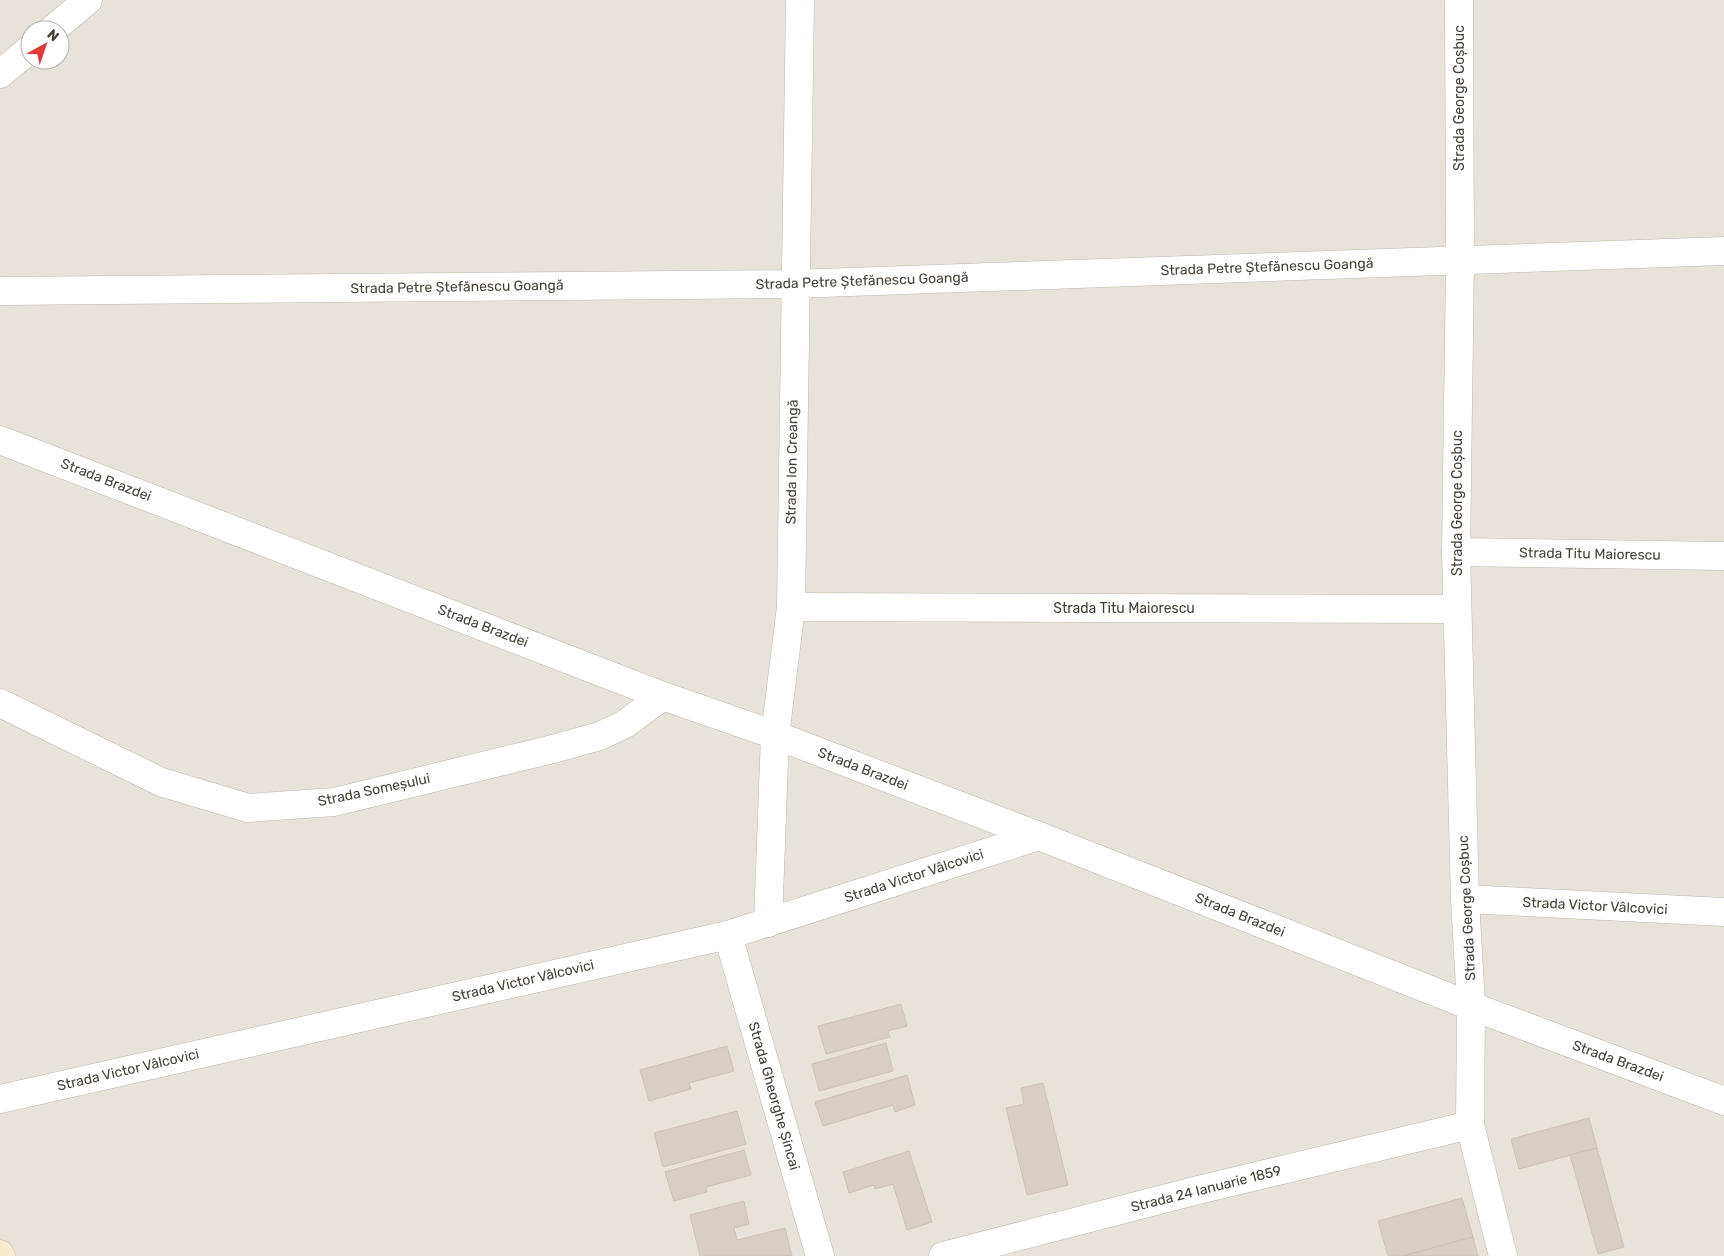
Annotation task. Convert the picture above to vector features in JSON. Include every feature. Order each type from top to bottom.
[{"type":"street","points":[[64,20],[88,0]]},
{"type":"street","name":"Strada Ion Creangă","points":[[768,922],[776,735],[791,607],[794,284],[800,0]]},
{"type":"street","name":"Strada George Coșbuc","points":[[1459,0],[1460,261],[1456,552],[1465,900],[1471,1006],[1470,1125],[1503,1256]]},
{"type":"street","points":[[0,74],[20,57]]},
{"type":"street","name":"Strada Petre Ștefănescu Goangă","points":[[0,291],[794,284],[1724,251]]},
{"type":"street","name":"Strada Brazdei","points":[[0,440],[663,696],[776,735],[1471,1006],[1724,1101]]},
{"type":"street","name":"Strada Titu Maiorescu","points":[[1456,552],[1724,556]]},
{"type":"street","name":"Strada Titu Maiorescu","points":[[791,607],[1457,609]]},
{"type":"street","name":"Strada Someșului","points":[[0,703],[161,782],[248,808],[334,802],[549,750],[600,736],[625,724],[663,696]]},
{"type":"street","name":"Strada Victor Vâlcovici","points":[[0,1098],[728,935],[1039,836]]},
{"type":"street","name":"Strada Victor Vâlcovici","points":[[1465,900],[1724,912]]},
{"type":"street","name":"Strada Gheorghe Șincai","points":[[728,935],[820,1256]]},
{"type":"street","name":"Strada 24 Ianuarie 1859","points":[[943,1256],[1198,1190],[1470,1125]]},
{"type":"shaded area","points":[[0,0],[1724,0],[1724,1256],[0,1256]]},
{"type":"building","points":[[901,1004],[907,1026],[888,1031],[890,1037],[826,1054],[818,1026]]},
{"type":"building","points":[[886,1043],[893,1071],[819,1091],[812,1064]]},
{"type":"building","points":[[727,1046],[734,1071],[689,1083],[691,1089],[649,1101],[640,1070]]},
{"type":"building","points":[[907,1075],[915,1105],[895,1112],[893,1105],[823,1126],[815,1102]]},
{"type":"building","points":[[1043,1083],[1068,1185],[1027,1195],[1006,1108],[1024,1104],[1021,1088]]},
{"type":"building","points":[[737,1111],[746,1144],[663,1167],[654,1133]]},
{"type":"building","points":[[1589,1118],[1597,1148],[1519,1169],[1511,1139]]},
{"type":"building","points":[[1597,1148],[1624,1247],[1598,1254],[1570,1155]]},
{"type":"building","points":[[744,1150],[751,1175],[706,1187],[707,1192],[674,1201],[665,1172]]},
{"type":"building","points":[[909,1151],[932,1222],[907,1230],[893,1184],[875,1189],[874,1185],[849,1193],[843,1172]]},
{"type":"building","points":[[1462,1198],[1473,1237],[1403,1256],[1388,1256],[1378,1221]]},
{"type":"building","points":[[744,1201],[749,1224],[734,1228],[737,1240],[785,1228],[792,1256],[700,1256],[690,1215]]},
{"type":"building","points":[[1473,1237],[1478,1256],[1403,1256]]}]
